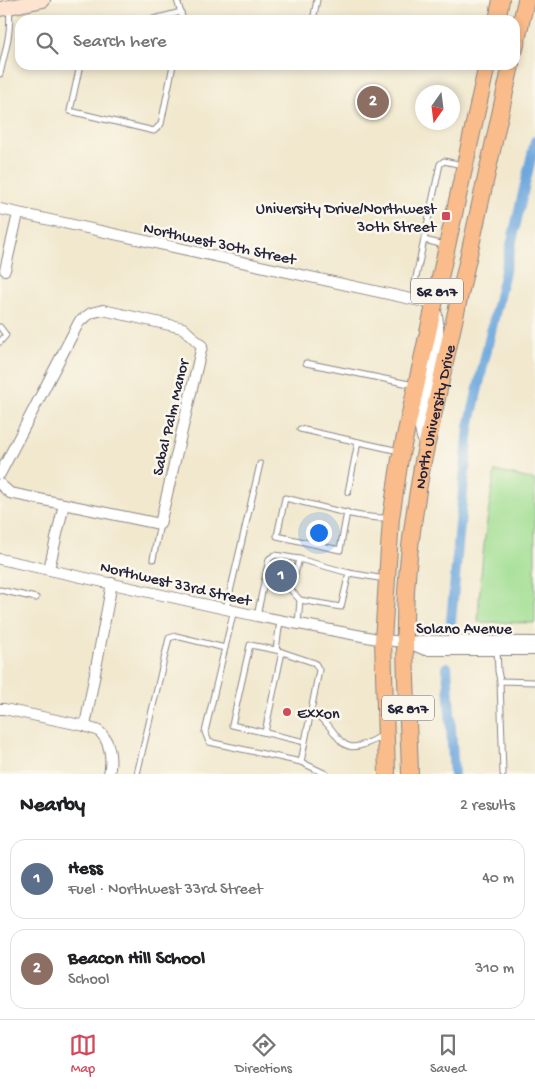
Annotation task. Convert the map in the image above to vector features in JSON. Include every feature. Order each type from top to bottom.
[{"type":"main road","points":[[5,8],[43,0]]},
{"type":"main road","points":[[498,15],[501,0]]},
{"type":"main road","points":[[520,27],[526,0]]},
{"type":"main road","name":"North University Drive","points":[[387,774],[383,640],[391,518],[416,385],[486,70]]},
{"type":"main road","name":"North University Drive","points":[[410,774],[405,642],[413,519],[459,296],[511,70]]},
{"type":"main road","points":[[459,296],[453,287],[451,273],[471,184],[473,161],[469,144]]},
{"type":"street","name":"Northwest 30th Street","points":[[0,209],[434,304]]},
{"type":"street","points":[[6,270],[18,214]]},
{"type":"street","points":[[426,450],[420,427],[438,340],[439,316],[434,304]]},
{"type":"street","name":"Sabal Palm Manor","points":[[0,474],[79,322],[91,313],[103,310],[184,328],[202,346],[160,524]]},
{"type":"street","points":[[0,484],[10,493],[160,524]]},
{"type":"street","points":[[49,569],[64,504]]},
{"type":"street","name":"Northwest 33rd Street","points":[[0,559],[257,616],[383,640],[405,642]]},
{"type":"street","points":[[85,726],[112,583]]},
{"type":"street","name":"Solano Avenue","points":[[405,642],[535,642]]},
{"type":"street","name":"Solano Avenue","points":[[405,642],[425,650],[535,650]]},
{"type":"street","points":[[0,709],[85,726],[98,731],[106,740],[111,762],[109,774]]},
{"type":"lane","points":[[177,0],[182,15]]},
{"type":"lane","points":[[314,15],[318,0]]},
{"type":"lane","points":[[0,74],[11,21],[5,8]]},
{"type":"lane","points":[[169,15],[181,12]]},
{"type":"lane","points":[[79,70],[70,111],[154,130],[161,124],[172,70]]},
{"type":"lane","points":[[415,300],[415,282],[440,164],[444,161],[465,165]]},
{"type":"lane","points":[[424,240],[447,246]]},
{"type":"lane","points":[[0,327],[6,335],[0,342]]},
{"type":"lane","points":[[306,363],[416,385]]},
{"type":"lane","points":[[300,429],[402,452]]},
{"type":"lane","points":[[348,492],[358,442]]},
{"type":"lane","points":[[260,464],[230,610],[226,648],[205,732],[208,742],[301,762],[326,774]]},
{"type":"lane","points":[[347,512],[340,550],[277,536],[285,498],[374,518],[391,518]]},
{"type":"lane","points":[[153,559],[160,524]]},
{"type":"lane","points":[[257,616],[269,559],[275,555],[299,559],[349,573],[386,579]]},
{"type":"lane","points":[[299,559],[292,590],[300,600],[341,607],[349,573]]},
{"type":"lane","points":[[0,590],[36,598]]},
{"type":"lane","points":[[298,624],[300,600]]},
{"type":"lane","points":[[276,650],[280,620]]},
{"type":"lane","points":[[137,774],[169,638],[176,636],[226,648]]},
{"type":"lane","points":[[301,762],[305,742],[311,712],[319,670],[315,663],[276,650],[250,645],[232,725],[305,742]]},
{"type":"lane","points":[[497,649],[503,774]]},
{"type":"lane","points":[[265,732],[282,652]]},
{"type":"lane","points":[[500,681],[535,682]]},
{"type":"lane","points":[[311,712],[319,716],[338,739],[354,748],[365,746],[386,734]]},
{"type":"green space","points":[[495,471],[535,480],[535,623],[478,622],[484,546]]},
{"type":"waterway","points":[[451,621],[469,427],[535,141]]},
{"type":"waterway","points":[[447,667],[454,774]]},
{"type":"place","name":"Beacon Hill School","points":[[373,102]]},
{"type":"place","name":"University Drive/Northwest 30th Street","points":[[446,216]]},
{"type":"place","name":"Hess","points":[[281,576]]},
{"type":"place","name":"Exxon","points":[[287,712]]}]
